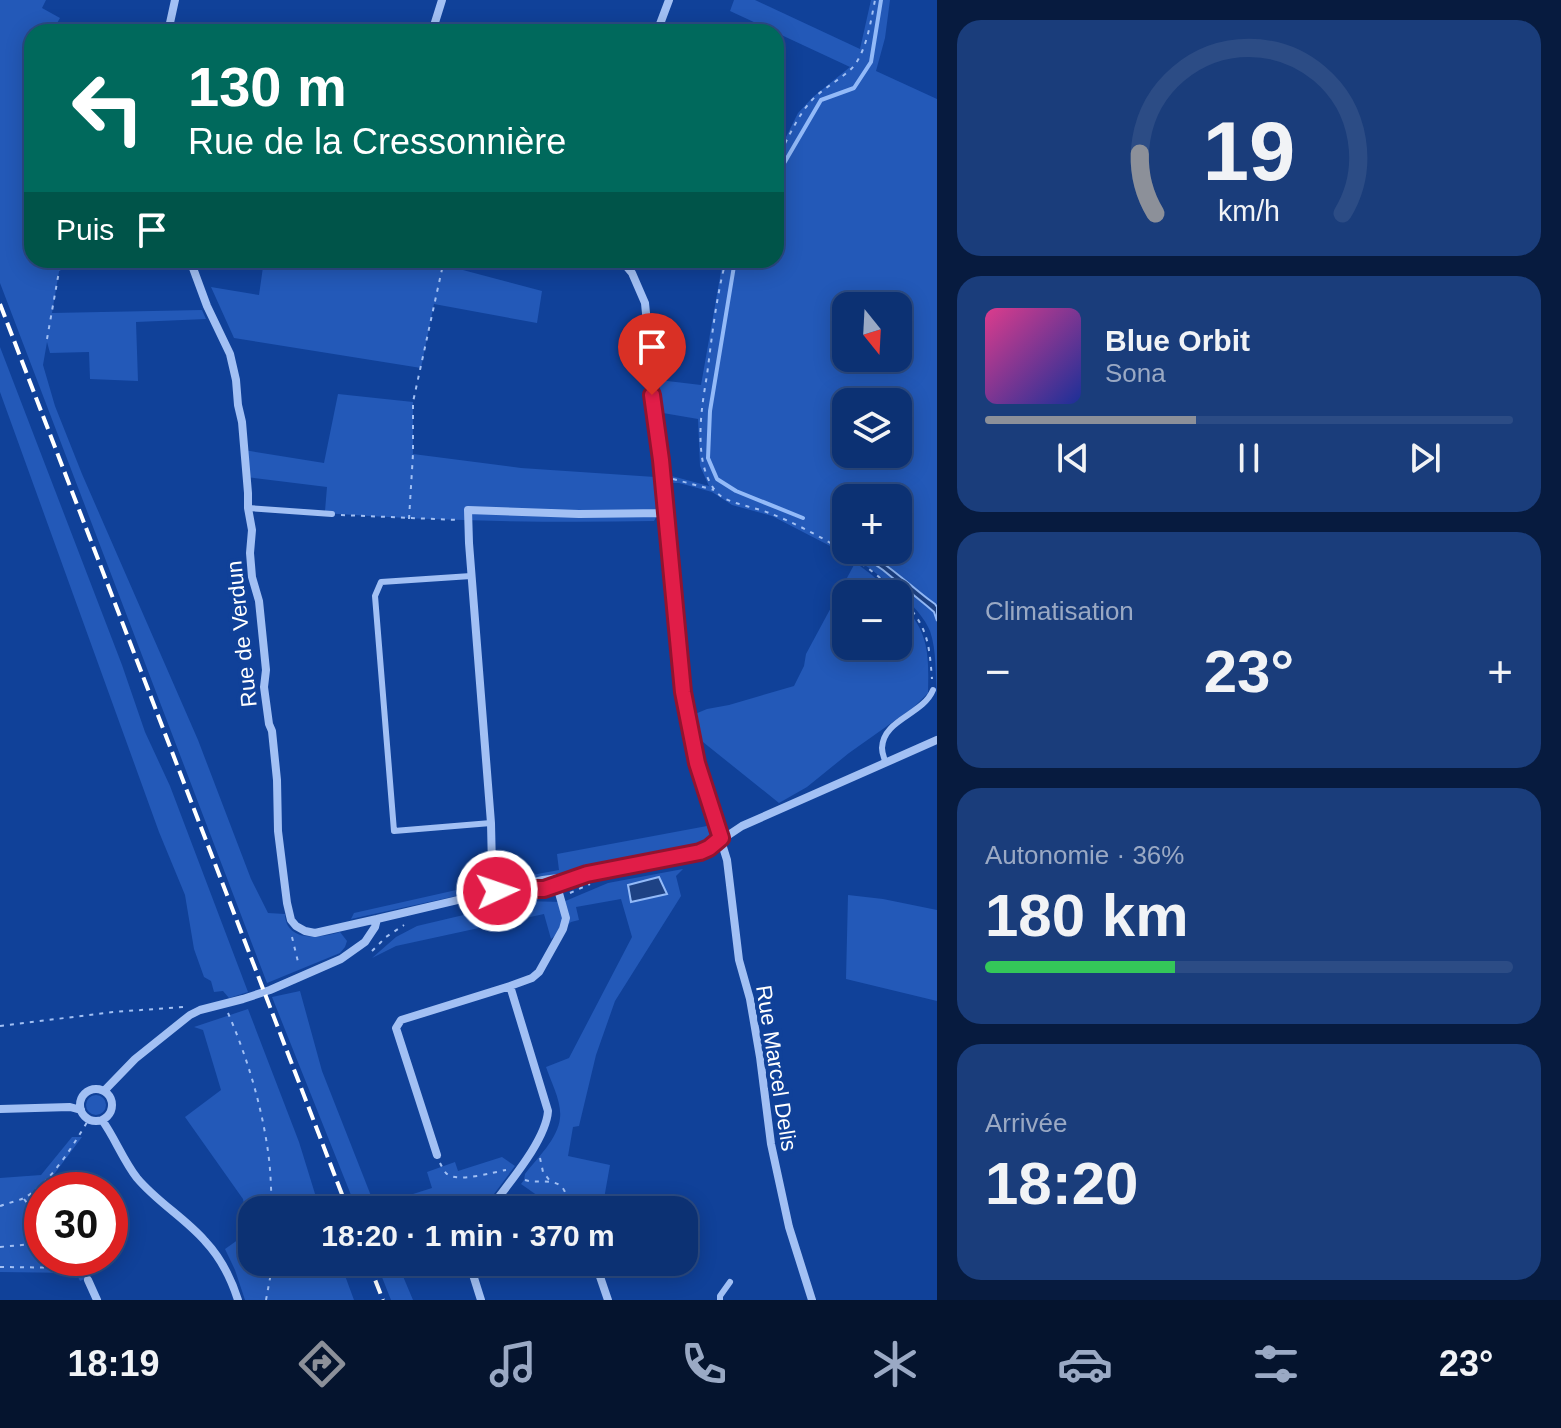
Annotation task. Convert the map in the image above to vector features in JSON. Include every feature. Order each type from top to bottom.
[{"type":"street","points":[[434,24],[442,0]]},
{"type":"street","points":[[660,24],[669,0]]},
{"type":"street","points":[[169,24],[173,1]]},
{"type":"street","name":"Rue de Verdun","points":[[193,268],[230,354],[236,380],[252,530],[252,577],[259,601],[266,670],[264,687],[274,744],[278,831],[291,920]]},
{"type":"street","name":"Rue Marcel Delis","points":[[626,268],[645,303],[683,692],[701,776],[721,838],[731,884],[739,960],[750,999],[771,1144],[789,1227],[812,1300]]},
{"type":"street","points":[[497,891],[492,868],[468,510],[665,513]]},
{"type":"street","points":[[291,920],[305,931],[315,933],[568,876],[700,852],[742,826],[937,740]]},
{"type":"street","points":[[509,889],[544,889],[587,874]]},
{"type":"street","points":[[557,886],[568,876]]},
{"type":"street","points":[[437,1155],[396,1028],[401,1020],[510,986],[539,972],[566,922],[557,886]]},
{"type":"street","points":[[104,1091],[135,1059],[194,1013],[270,990],[341,959],[365,942],[377,919]]},
{"type":"street","points":[[499,1196],[545,1129],[548,1111],[510,986]]},
{"type":"street","points":[[0,1109],[70,1107],[81,1110],[89,1119],[102,1120],[109,1116],[112,1100],[104,1091],[96,1089],[82,1098],[81,1110]]},
{"type":"street","points":[[102,1120],[137,1178],[204,1239],[217,1255],[238,1300]]},
{"type":"street","points":[[473,1276],[481,1300]]},
{"type":"street","points":[[600,1276],[608,1300]]},
{"type":"street","points":[[88,1280],[97,1300]]},
{"type":"lane","points":[[248,508],[332,514]]},
{"type":"lane","points":[[471,576],[381,582],[375,596],[377,627],[394,831],[491,823]]},
{"type":"lane","points":[[885,761],[882,748],[889,731],[919,709],[933,690]]},
{"type":"lane","points":[[720,1300],[730,1282]]},
{"type":"path","points":[[784,147],[814,98],[858,61],[875,0]]},
{"type":"path","points":[[47,339],[60,268]]},
{"type":"path","points":[[409,519],[413,402],[442,268]]},
{"type":"path","points":[[715,490],[703,464],[700,426],[710,345],[724,268]]},
{"type":"path","points":[[662,481],[668,478],[715,490],[729,500],[770,513],[833,545],[882,580]]},
{"type":"path","points":[[912,610],[925,630],[933,690]]},
{"type":"path","points":[[561,895],[597,881]]},
{"type":"path","points":[[291,920],[287,929],[292,935],[302,975]]},
{"type":"path","points":[[369,953],[409,921]]},
{"type":"path","points":[[224,1004],[235,1028],[265,1134],[271,1196]]},
{"type":"path","points":[[0,1026],[113,1012],[188,1007],[194,1013]]},
{"type":"path","points":[[0,1206],[35,1190],[60,1163],[89,1119]]},
{"type":"path","points":[[534,1147],[543,1172],[551,1181]]},
{"type":"path","points":[[0,1247],[24,1245]]},
{"type":"path","points":[[0,1267],[24,1267]]},
{"type":"path","points":[[266,1300],[270,1276]]},
{"type":"shaded area","points":[[0,0],[46,0],[42,8],[60,18],[57,24],[24,24],[24,268],[60,268],[52,313],[202,310],[206,319],[136,322],[138,381],[90,379],[89,352],[50,353],[47,342],[43,365],[55,406],[198,740],[251,879],[268,913],[285,914],[291,930],[298,934],[315,937],[340,932],[347,941],[340,953],[267,983],[0,283]]},
{"type":"shaded area","points":[[734,0],[755,0],[860,49],[871,0],[890,0],[885,38],[876,71],[937,99],[937,695],[934,647],[930,631],[912,606],[912,580],[885,580],[863,564],[912,564],[912,484],[832,484],[832,547],[772,516],[732,505],[712,492],[670,483],[668,475],[709,486],[700,466],[698,419],[663,413],[659,380],[701,385],[722,268],[784,268],[784,141],[798,113],[850,67],[784,36],[784,24],[758,24],[730,11]]},
{"type":"shaded area","points":[[263,268],[455,268],[542,291],[537,323],[434,304],[421,368],[234,338],[211,287],[259,295]]},
{"type":"shaded area","points":[[0,347],[145,732],[170,786],[248,992],[229,998],[223,991],[214,992],[211,981],[204,977],[194,949],[185,895],[159,832],[0,392]]},
{"type":"shaded area","points":[[338,394],[413,402],[413,454],[521,468],[655,477],[659,512],[654,521],[571,522],[447,520],[323,513],[327,487],[247,477],[244,450],[324,463]]},
{"type":"shaded area","points":[[857,564],[877,580],[846,580]]},
{"type":"shaded area","points":[[874,564],[884,564],[904,580],[895,580]]},
{"type":"shaded area","points":[[912,586],[935,604],[937,621],[934,612],[912,594]]},
{"type":"shaded area","points":[[832,606],[832,660],[912,660],[912,616],[925,642],[928,693],[914,707],[807,787],[779,803],[698,738],[695,714],[794,686],[806,654]]},
{"type":"shaded area","points":[[707,826],[710,836],[701,844],[351,919],[354,913],[559,870],[557,854]]},
{"type":"shaded area","points":[[683,869],[676,876],[681,896],[615,1001],[596,1055],[579,1126],[573,1127],[568,1156],[610,1165],[604,1196],[538,1196],[521,1184],[525,1174],[551,1141],[560,1118],[556,1092],[546,1067],[569,1058],[632,937],[621,899],[576,907],[579,920],[571,922],[551,939],[544,914],[396,946],[372,958],[396,937],[417,926],[523,901],[563,902],[608,883]]},
{"type":"shaded area","points":[[659,877],[667,894],[631,902],[628,885]]},
{"type":"shaded area","points":[[848,895],[937,910],[937,1001],[846,979]]},
{"type":"shaded area","points":[[300,991],[322,1071],[371,1196],[351,1196],[272,997]]},
{"type":"shaded area","points":[[248,1009],[299,1142],[316,1196],[241,1196],[185,1117],[221,1090],[203,1030],[194,1027]]},
{"type":"shaded area","points":[[96,1095],[103,1098],[106,1105],[103,1112],[96,1115],[89,1112],[86,1105],[89,1098]]},
{"type":"shaded area","points":[[72,1137],[82,1137],[56,1172],[43,1172]]},
{"type":"shaded area","points":[[502,1157],[515,1166],[492,1196],[407,1196],[432,1188],[427,1172],[455,1162],[458,1171]]},
{"type":"shaded area","points":[[24,1176],[24,1272],[0,1272],[0,1178]]},
{"type":"shaded area","points":[[238,1240],[238,1276],[345,1276],[354,1300],[245,1300],[225,1249]]},
{"type":"shaded area","points":[[382,1276],[403,1276],[413,1300],[391,1300]]},
{"type":"waterway","points":[[784,163],[821,100],[854,88],[871,62],[881,0]]},
{"type":"waterway","points":[[734,268],[710,411],[708,458],[717,479],[736,491],[803,518]]},
{"type":"railway","points":[[0,304],[343,1196]]},
{"type":"railway","points":[[374,1276],[383,1300]]},
{"type":"route","points":[[497,891],[557,886],[587,874],[700,852],[721,838],[697,763],[683,692],[652,395]]}]
